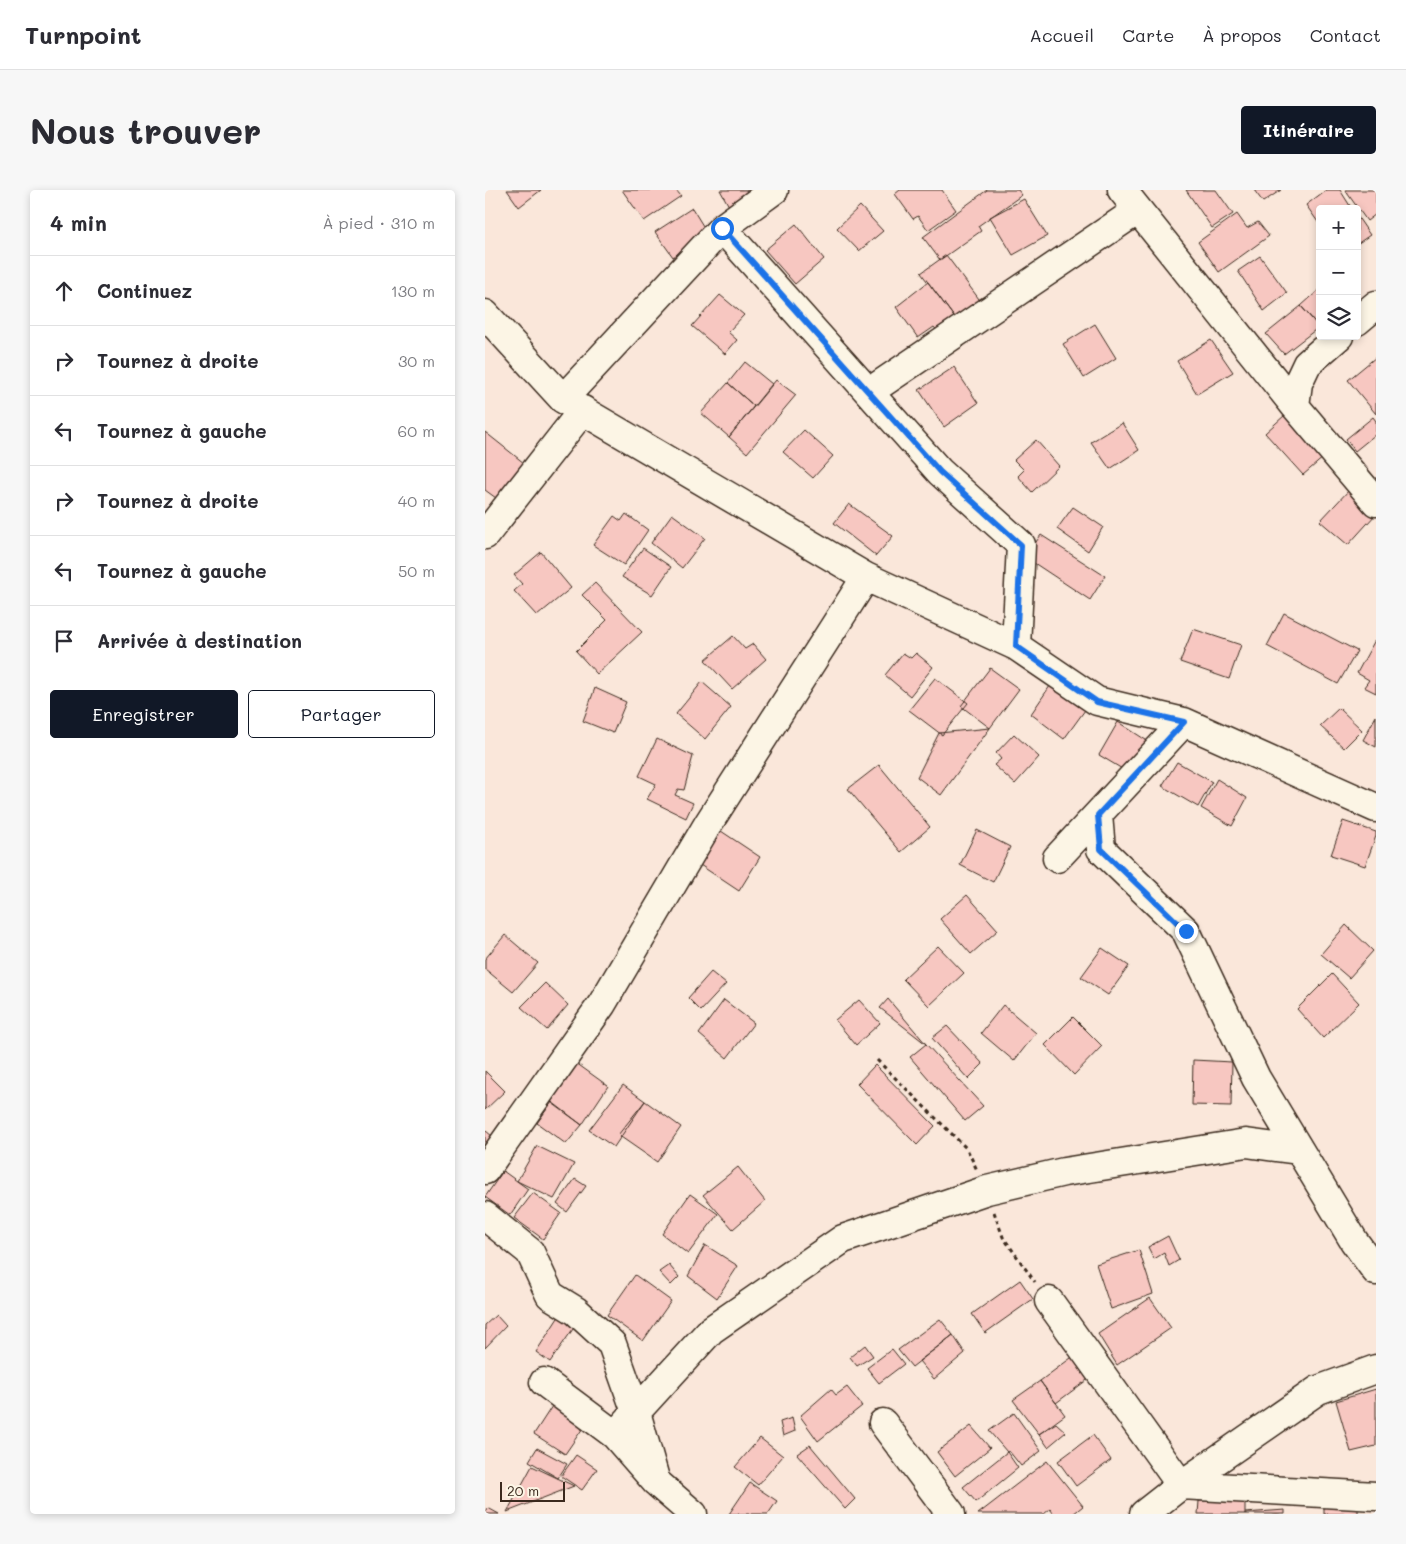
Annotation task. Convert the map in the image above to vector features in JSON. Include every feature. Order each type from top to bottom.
[{"type":"street","points":[[485,536],[573,405],[722,228],[774,190]]},
{"type":"street","points":[[869,392],[1130,200],[1295,406],[1376,502]]},
{"type":"street","points":[[722,228],[940,472],[1021,545],[1016,646]]},
{"type":"street","points":[[1361,317],[1376,304]]},
{"type":"street","points":[[485,314],[573,405],[866,577],[1016,646],[1097,702],[1184,722],[1376,808]]},
{"type":"street","points":[[1295,406],[1298,384],[1307,364],[1334,340]]},
{"type":"street","points":[[485,1170],[602,1004],[708,824],[866,577]]},
{"type":"street","points":[[1057,858],[1184,722]]},
{"type":"street","points":[[1098,815],[1101,849],[1186,931],[1256,1078],[1354,1241],[1376,1271]]},
{"type":"street","points":[[615,1436],[711,1330],[843,1238],[987,1190],[1064,1172],[1246,1143],[1299,1150]]},
{"type":"street","points":[[485,1216],[530,1252],[550,1295],[576,1311],[612,1344],[636,1412],[656,1482]]},
{"type":"street","points":[[1049,1301],[1181,1485]]},
{"type":"street","points":[[1144,1514],[1181,1485],[1319,1390],[1376,1369]]},
{"type":"street","points":[[543,1382],[615,1436],[656,1482],[693,1514]]},
{"type":"street","points":[[883,1423],[951,1514]]},
{"type":"street","points":[[1181,1485],[1376,1496]]},
{"type":"building","points":[[507,190],[541,190],[519,207]]},
{"type":"building","points":[[622,190],[676,190],[681,196],[644,221]]},
{"type":"building","points":[[720,190],[746,190],[753,202],[734,215]]},
{"type":"building","points":[[900,190],[942,190],[956,210],[928,230],[918,216],[913,219],[895,194]]},
{"type":"building","points":[[987,190],[1018,190],[1022,195],[978,226],[981,231],[940,260],[923,237]]},
{"type":"building","points":[[1186,190],[1216,190],[1233,214],[1212,228]]},
{"type":"building","points":[[1254,190],[1281,190],[1263,202]]},
{"type":"building","points":[[1326,190],[1340,190],[1349,205],[1316,205],[1316,219],[1306,205]]},
{"type":"building","points":[[1345,190],[1376,190],[1376,214],[1367,221],[1361,213],[1361,205],[1356,205]]},
{"type":"building","points":[[1024,199],[1047,236],[1013,255],[990,217]]},
{"type":"building","points":[[860,206],[883,231],[859,251],[837,228]]},
{"type":"building","points":[[692,208],[708,234],[673,257],[655,232]]},
{"type":"building","points":[[1237,214],[1247,228],[1258,222],[1269,236],[1219,272],[1198,242]]},
{"type":"building","points":[[1361,222],[1370,235],[1361,241]]},
{"type":"building","points":[[796,224],[824,259],[795,284],[765,250]]},
{"type":"building","points":[[946,255],[982,303],[957,321],[921,273]]},
{"type":"building","points":[[1260,256],[1287,293],[1264,311],[1238,271]]},
{"type":"building","points":[[928,282],[957,321],[939,333],[934,327],[918,338],[896,307]]},
{"type":"building","points":[[1316,293],[1316,324],[1301,306]]},
{"type":"building","points":[[720,295],[744,315],[728,332],[737,340],[725,354],[692,326]]},
{"type":"building","points":[[1301,306],[1316,324],[1316,329],[1284,354],[1266,334]]},
{"type":"building","points":[[1095,324],[1116,358],[1084,378],[1063,344]]},
{"type":"building","points":[[1211,340],[1233,372],[1197,394],[1177,361]]},
{"type":"building","points":[[1376,357],[1376,414],[1348,380]]},
{"type":"building","points":[[745,362],[772,384],[754,406],[728,383]]},
{"type":"building","points":[[954,367],[978,403],[944,427],[919,390]]},
{"type":"building","points":[[776,380],[796,395],[747,453],[729,437]]},
{"type":"building","points":[[728,383],[754,406],[729,437],[701,413]]},
{"type":"building","points":[[1285,415],[1324,457],[1303,475],[1265,433]]},
{"type":"building","points":[[1373,417],[1376,421],[1376,434],[1355,451],[1346,439]]},
{"type":"building","points":[[1122,423],[1139,450],[1110,469],[1091,442]]},
{"type":"building","points":[[804,430],[833,456],[813,478],[783,452]]},
{"type":"building","points":[[485,432],[524,463],[496,498],[485,490]]},
{"type":"building","points":[[1036,440],[1059,466],[1032,492],[1018,476],[1024,470],[1014,460]]},
{"type":"building","points":[[1350,489],[1376,514],[1348,545],[1320,521]]},
{"type":"building","points":[[849,504],[893,536],[876,556],[834,523]]},
{"type":"building","points":[[1073,507],[1103,527],[1088,551],[1057,529]]},
{"type":"building","points":[[626,514],[648,530],[624,565],[593,545],[614,516],[621,521]]},
{"type":"building","points":[[672,514],[705,538],[682,568],[651,543]]},
{"type":"building","points":[[1041,535],[1105,576],[1090,600],[1025,557]]},
{"type":"building","points":[[643,548],[671,567],[652,595],[622,577]]},
{"type":"building","points":[[541,552],[571,588],[537,616],[514,591],[522,584],[514,575]]},
{"type":"building","points":[[595,583],[642,632],[597,674],[576,651],[607,620],[582,595]]},
{"type":"building","points":[[1284,613],[1357,651],[1338,684],[1267,646]]},
{"type":"building","points":[[1193,629],[1241,645],[1229,679],[1180,662]]},
{"type":"building","points":[[733,636],[745,649],[753,644],[766,659],[732,689],[705,660]]},
{"type":"building","points":[[1375,640],[1376,693],[1364,687],[1369,680],[1357,673]]},
{"type":"building","points":[[903,653],[911,658],[916,653],[933,667],[910,696],[885,675]]},
{"type":"building","points":[[990,668],[1019,689],[990,728],[961,706]]},
{"type":"building","points":[[935,678],[968,703],[942,735],[909,710]]},
{"type":"building","points":[[702,682],[731,707],[705,739],[676,714]]},
{"type":"building","points":[[1050,686],[1085,710],[1064,739],[1031,714]]},
{"type":"building","points":[[595,688],[626,702],[613,733],[583,721]]},
{"type":"building","points":[[1339,708],[1362,730],[1344,748],[1320,726]]},
{"type":"building","points":[[1376,716],[1376,747],[1363,740]]},
{"type":"building","points":[[1118,722],[1149,742],[1129,773],[1099,755]]},
{"type":"building","points":[[990,728],[941,795],[917,777],[939,733]]},
{"type":"building","points":[[1014,734],[1039,757],[1015,784],[994,765],[1001,759],[996,753]]},
{"type":"building","points":[[657,739],[693,756],[684,790],[678,789],[675,795],[693,803],[686,818],[647,799],[656,784],[639,776]]},
{"type":"building","points":[[1177,762],[1212,782],[1198,807],[1162,786]]},
{"type":"building","points":[[879,765],[930,827],[901,852],[848,789]]},
{"type":"building","points":[[1217,779],[1247,798],[1232,826],[1201,808]]},
{"type":"building","points":[[1343,821],[1376,832],[1365,866],[1331,855]]},
{"type":"building","points":[[715,827],[760,857],[739,891],[694,861]]},
{"type":"building","points":[[977,830],[1010,847],[993,882],[960,865]]},
{"type":"building","points":[[967,895],[998,930],[971,954],[940,919]]},
{"type":"building","points":[[1346,925],[1373,951],[1349,978],[1321,954]]},
{"type":"building","points":[[505,935],[538,963],[513,992],[485,969],[485,959]]},
{"type":"building","points":[[938,946],[964,973],[929,1006],[903,979]]},
{"type":"building","points":[[1102,948],[1129,966],[1108,995],[1081,977]]},
{"type":"building","points":[[711,972],[726,984],[701,1011],[688,998]]},
{"type":"building","points":[[1332,974],[1359,1003],[1323,1038],[1297,1009]]},
{"type":"building","points":[[545,983],[568,1005],[547,1030],[521,1007]]},
{"type":"building","points":[[888,999],[926,1044],[880,1008]]},
{"type":"building","points":[[724,1000],[754,1023],[727,1058],[699,1034]]},
{"type":"building","points":[[859,1000],[880,1023],[856,1045],[835,1020]]},
{"type":"building","points":[[1003,1005],[1036,1033],[1014,1061],[981,1033]]},
{"type":"building","points":[[1073,1017],[1102,1046],[1074,1075],[1045,1045]]},
{"type":"building","points":[[947,1026],[983,1064],[968,1079],[932,1038]]},
{"type":"building","points":[[926,1044],[983,1106],[965,1121],[910,1057]]},
{"type":"building","points":[[1193,1060],[1232,1062],[1231,1106],[1192,1105]]},
{"type":"building","points":[[576,1063],[608,1086],[582,1125],[548,1100]]},
{"type":"building","points":[[875,1065],[935,1126],[917,1145],[857,1084]]},
{"type":"building","points":[[485,1071],[505,1091],[485,1110]]},
{"type":"building","points":[[623,1085],[645,1101],[614,1147],[589,1130]]},
{"type":"building","points":[[645,1101],[681,1127],[657,1162],[618,1135]]},
{"type":"building","points":[[552,1102],[582,1125],[566,1144],[537,1123]]},
{"type":"building","points":[[485,1130],[493,1137],[485,1146]]},
{"type":"building","points":[[537,1146],[574,1164],[554,1199],[517,1181]]},
{"type":"building","points":[[738,1167],[765,1201],[733,1229],[703,1195]]},
{"type":"building","points":[[503,1171],[528,1189],[510,1215],[485,1197]]},
{"type":"building","points":[[575,1179],[586,1186],[567,1212],[557,1204]]},
{"type":"building","points":[[533,1193],[561,1213],[543,1239],[514,1218]]},
{"type":"building","points":[[690,1194],[718,1214],[688,1254],[662,1234]]},
{"type":"building","points":[[1168,1236],[1179,1260],[1169,1266],[1164,1253],[1154,1259],[1148,1247]]},
{"type":"building","points":[[705,1245],[738,1266],[717,1298],[688,1276]]},
{"type":"building","points":[[1139,1250],[1153,1294],[1111,1309],[1096,1264]]},
{"type":"building","points":[[669,1265],[679,1277],[671,1285],[659,1272]]},
{"type":"building","points":[[635,1275],[671,1301],[643,1341],[607,1315]]},
{"type":"building","points":[[1020,1280],[1033,1299],[985,1333],[972,1314]]},
{"type":"building","points":[[1150,1298],[1171,1328],[1117,1365],[1098,1334]]},
{"type":"building","points":[[565,1307],[580,1319],[550,1362],[536,1352]]},
{"type":"building","points":[[496,1315],[506,1326],[485,1348],[485,1325]]},
{"type":"building","points":[[940,1319],[953,1335],[912,1367],[898,1350]]},
{"type":"building","points":[[953,1335],[965,1353],[934,1379],[919,1361]]},
{"type":"building","points":[[865,1345],[873,1356],[857,1366],[850,1357]]},
{"type":"building","points":[[892,1349],[904,1364],[879,1383],[867,1368]]},
{"type":"building","points":[[1075,1355],[1091,1377],[1056,1403],[1040,1381]]},
{"type":"building","points":[[1040,1381],[1065,1415],[1039,1434],[1013,1400]]},
{"type":"building","points":[[847,1387],[862,1406],[818,1441],[800,1416],[831,1389],[836,1395]]},
{"type":"building","points":[[1376,1389],[1376,1446],[1351,1452],[1336,1401]]},
{"type":"building","points":[[554,1403],[585,1425],[565,1454],[534,1434]]},
{"type":"building","points":[[1014,1413],[1041,1451],[1021,1466],[989,1431]]},
{"type":"building","points":[[792,1418],[795,1431],[783,1436],[780,1422]]},
{"type":"building","points":[[1056,1423],[1066,1432],[1048,1447],[1039,1434]]},
{"type":"building","points":[[971,1426],[990,1448],[955,1476],[937,1452]]},
{"type":"building","points":[[1093,1435],[1111,1460],[1076,1486],[1058,1461]]},
{"type":"building","points":[[760,1438],[783,1456],[758,1485],[735,1467]]},
{"type":"building","points":[[810,1445],[855,1499],[845,1509],[797,1454]]},
{"type":"building","points":[[537,1448],[567,1464],[558,1478],[529,1461]]},
{"type":"building","points":[[1007,1452],[1018,1468],[976,1502],[963,1487]]},
{"type":"building","points":[[576,1455],[597,1469],[582,1490],[561,1476]]},
{"type":"building","points":[[1047,1461],[1083,1506],[1073,1514],[1054,1514],[1050,1509],[1044,1514],[978,1514]]},
{"type":"building","points":[[532,1466],[574,1486],[507,1512]]},
{"type":"building","points":[[750,1483],[777,1501],[768,1514],[729,1514]]},
{"type":"building","points":[[1245,1500],[1245,1514],[1198,1514],[1199,1501]]},
{"type":"building","points":[[1358,1505],[1358,1514],[1324,1514],[1324,1506]]},
{"type":"building","points":[[488,1508],[499,1514],[485,1514]]},
{"type":"building","points":[[1285,1510],[1285,1514],[1245,1514],[1245,1513]]},
{"type":"route","points":[[722,228],[940,472],[1021,545],[1016,646],[1097,702],[1184,722],[1098,815],[1101,849],[1186,931]]}]
